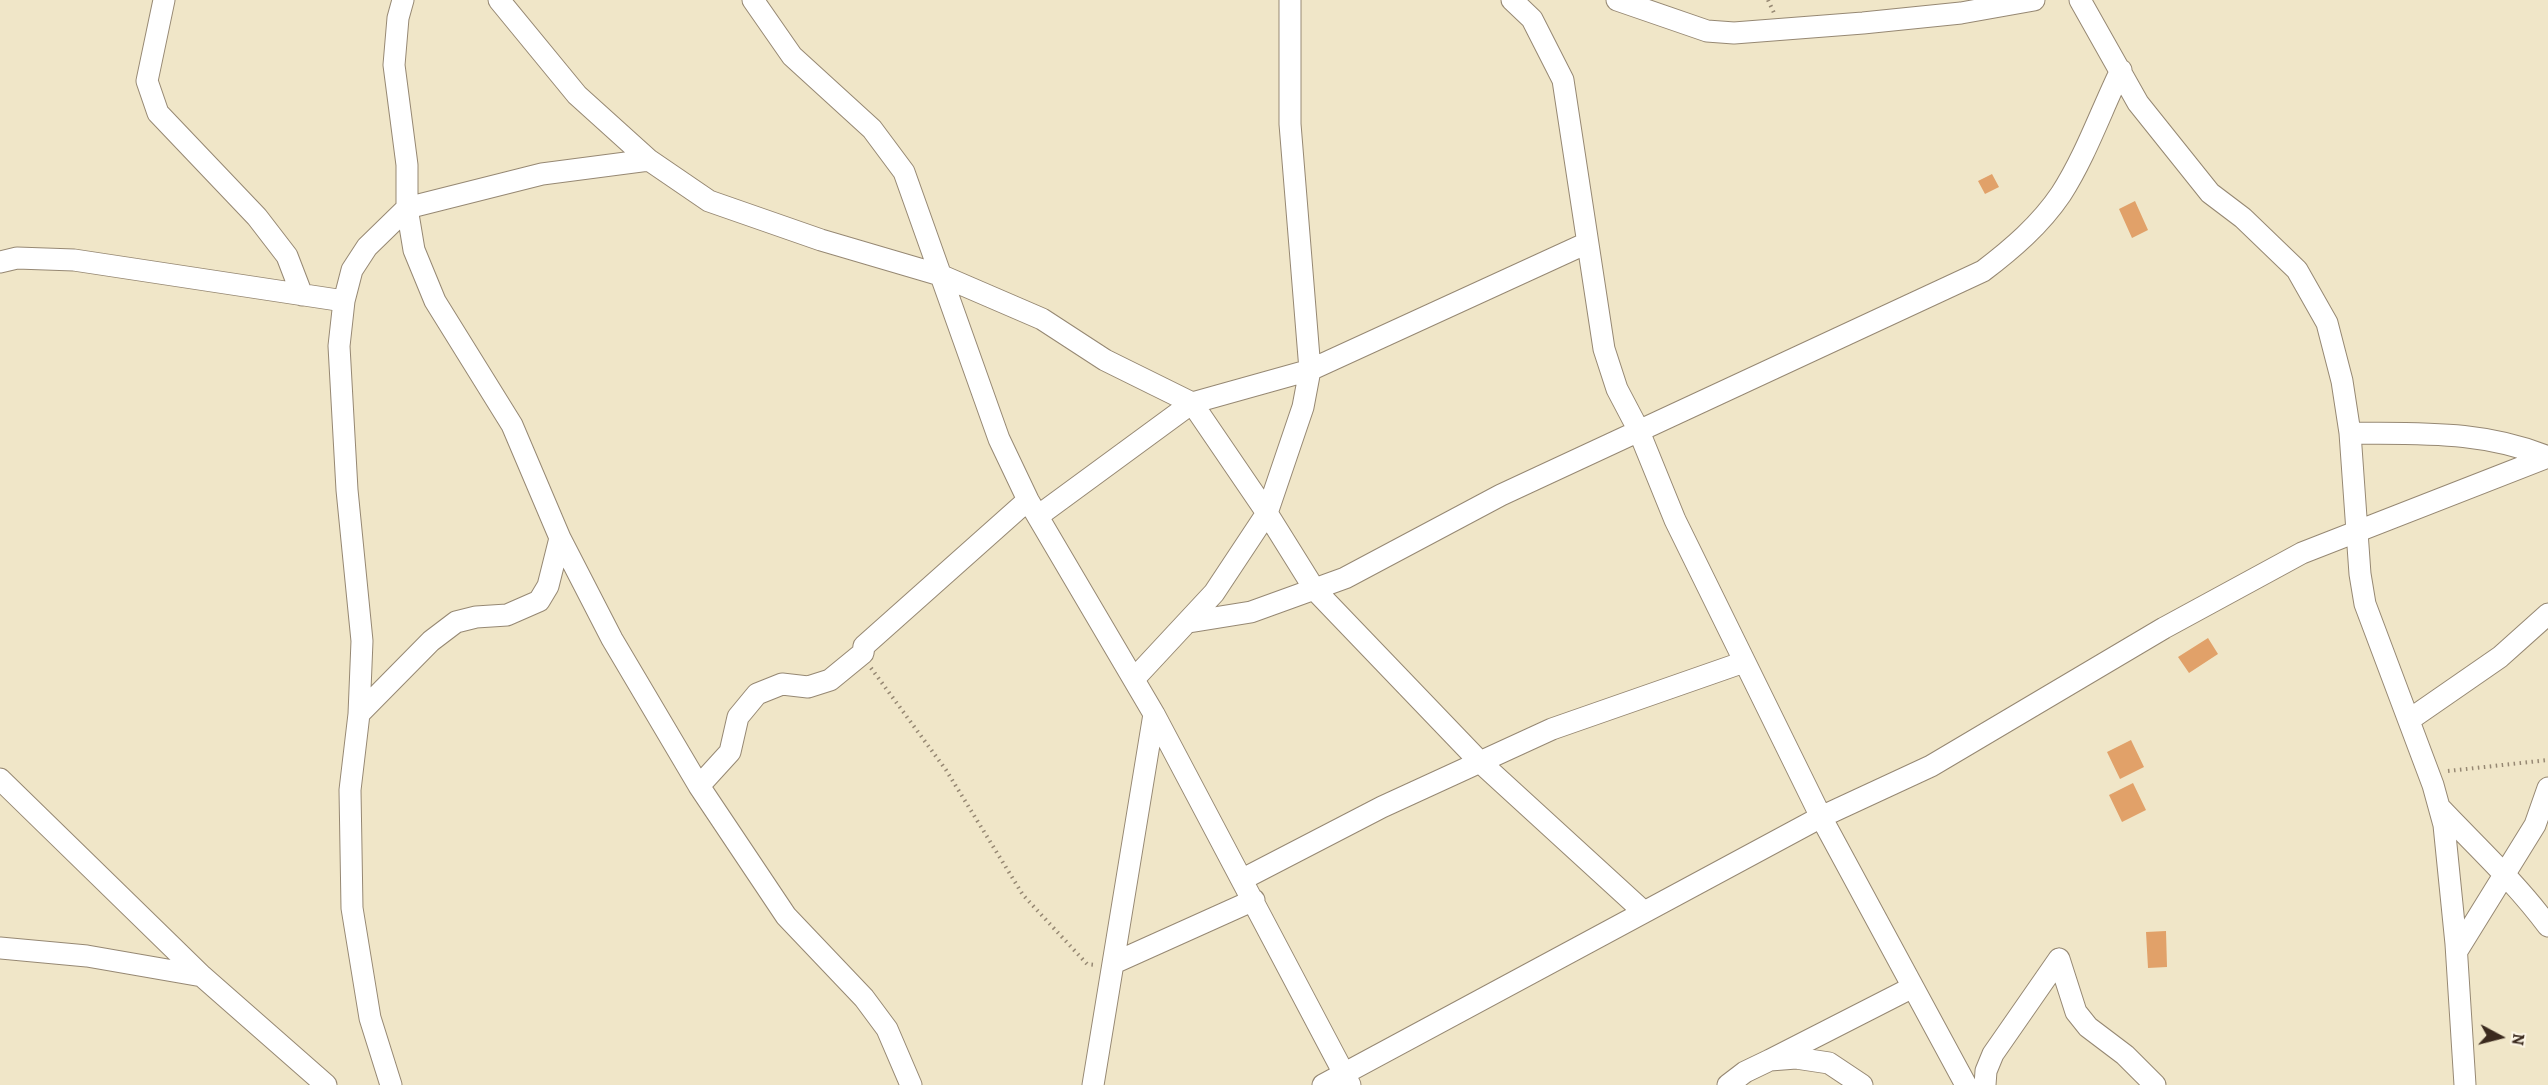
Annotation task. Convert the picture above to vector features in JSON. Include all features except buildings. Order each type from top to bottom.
[{"type":"street","points":[[165,0],[147,81],[158,113],[257,217],[287,256],[302,295]]},
{"type":"street","points":[[403,0],[398,18],[394,65],[407,165],[407,208],[414,250],[435,301],[512,425],[560,538],[612,639],[699,786],[786,916],[864,998],[887,1029],[911,1085]]},
{"type":"street","points":[[499,0],[577,95],[649,160],[709,201],[821,240],[940,275],[1042,319],[1105,360],[1192,403],[1267,513],[1315,590],[1480,762],[1644,912]]},
{"type":"street","points":[[753,0],[792,56],[872,129],[904,172],[999,439],[1033,508],[1154,714],[1347,1079]]},
{"type":"street","points":[[1134,679],[1189,622],[1214,592],[1267,513],[1304,407],[1310,370],[1290,124],[1290,0]]},
{"type":"street","points":[[1512,0],[1532,19],[1563,80],[1577,158],[1587,243],[1604,349],[1617,389],[1638,429],[1675,520],[1821,817],[1966,1085]]},
{"type":"street","points":[[1617,0],[1707,31],[1734,33],[1961,13],[2034,0]]},
{"type":"street","points":[[2080,0],[2138,103],[2210,193],[2243,218],[2297,270],[2326,323],[2342,381],[2350,433],[2365,604],[2429,773],[2439,806],[2450,869],[2465,1085]]},
{"type":"street","points":[[1189,622],[1251,612],[1345,578],[1502,495],[1638,429],[1983,271],[2028,233],[2060,194],[2082,155],[2121,70]]},
{"type":"street","points":[[391,1085],[370,1018],[352,908],[350,790],[359,714],[362,641],[347,490],[339,346],[344,301],[352,270],[367,247],[407,208],[542,174],[649,160]]},
{"type":"street","points":[[699,786],[730,752],[738,717],[757,694],[782,684],[808,687],[830,680],[863,653],[864,646],[1033,508],[1192,403],[1310,370],[1587,243]]},
{"type":"street","points":[[0,261],[17,258],[74,260],[344,301]]},
{"type":"street","points":[[2350,433],[2439,434],[2515,443],[2548,457]]},
{"type":"street","points":[[1323,1085],[1347,1079],[1644,912],[1821,817],[1931,766],[2164,627],[2302,553],[2548,457]]},
{"type":"street","points":[[359,714],[430,641],[456,622],[476,617],[507,615],[539,601],[548,586],[560,538]]},
{"type":"street","points":[[2409,720],[2500,657],[2548,614]]},
{"type":"street","points":[[1243,879],[1382,807],[1552,729],[1744,662]]},
{"type":"street","points":[[1093,1085],[1154,714]]},
{"type":"street","points":[[0,779],[202,976],[326,1085]]},
{"type":"street","points":[[2457,951],[2535,825],[2548,788]]},
{"type":"street","points":[[2439,806],[2494,865],[2506,873],[2548,926]]},
{"type":"street","points":[[1114,963],[1254,900]]},
{"type":"street","points":[[0,948],[87,956],[202,976]]},
{"type":"street","points":[[1985,1085],[1986,1071],[1993,1054],[2059,959],[2076,1012],[2088,1027],[2126,1055],[2155,1085]]},
{"type":"street","points":[[1728,1085],[1745,1072],[1913,987]]},
{"type":"street","points":[[1770,1060],[1796,1058],[1828,1063],[1862,1085]]},
{"type":"path","points":[[863,653],[865,660],[946,770],[1023,895],[1087,964],[1114,963]]},
{"type":"path","points":[[2429,773],[2548,760]]}]
